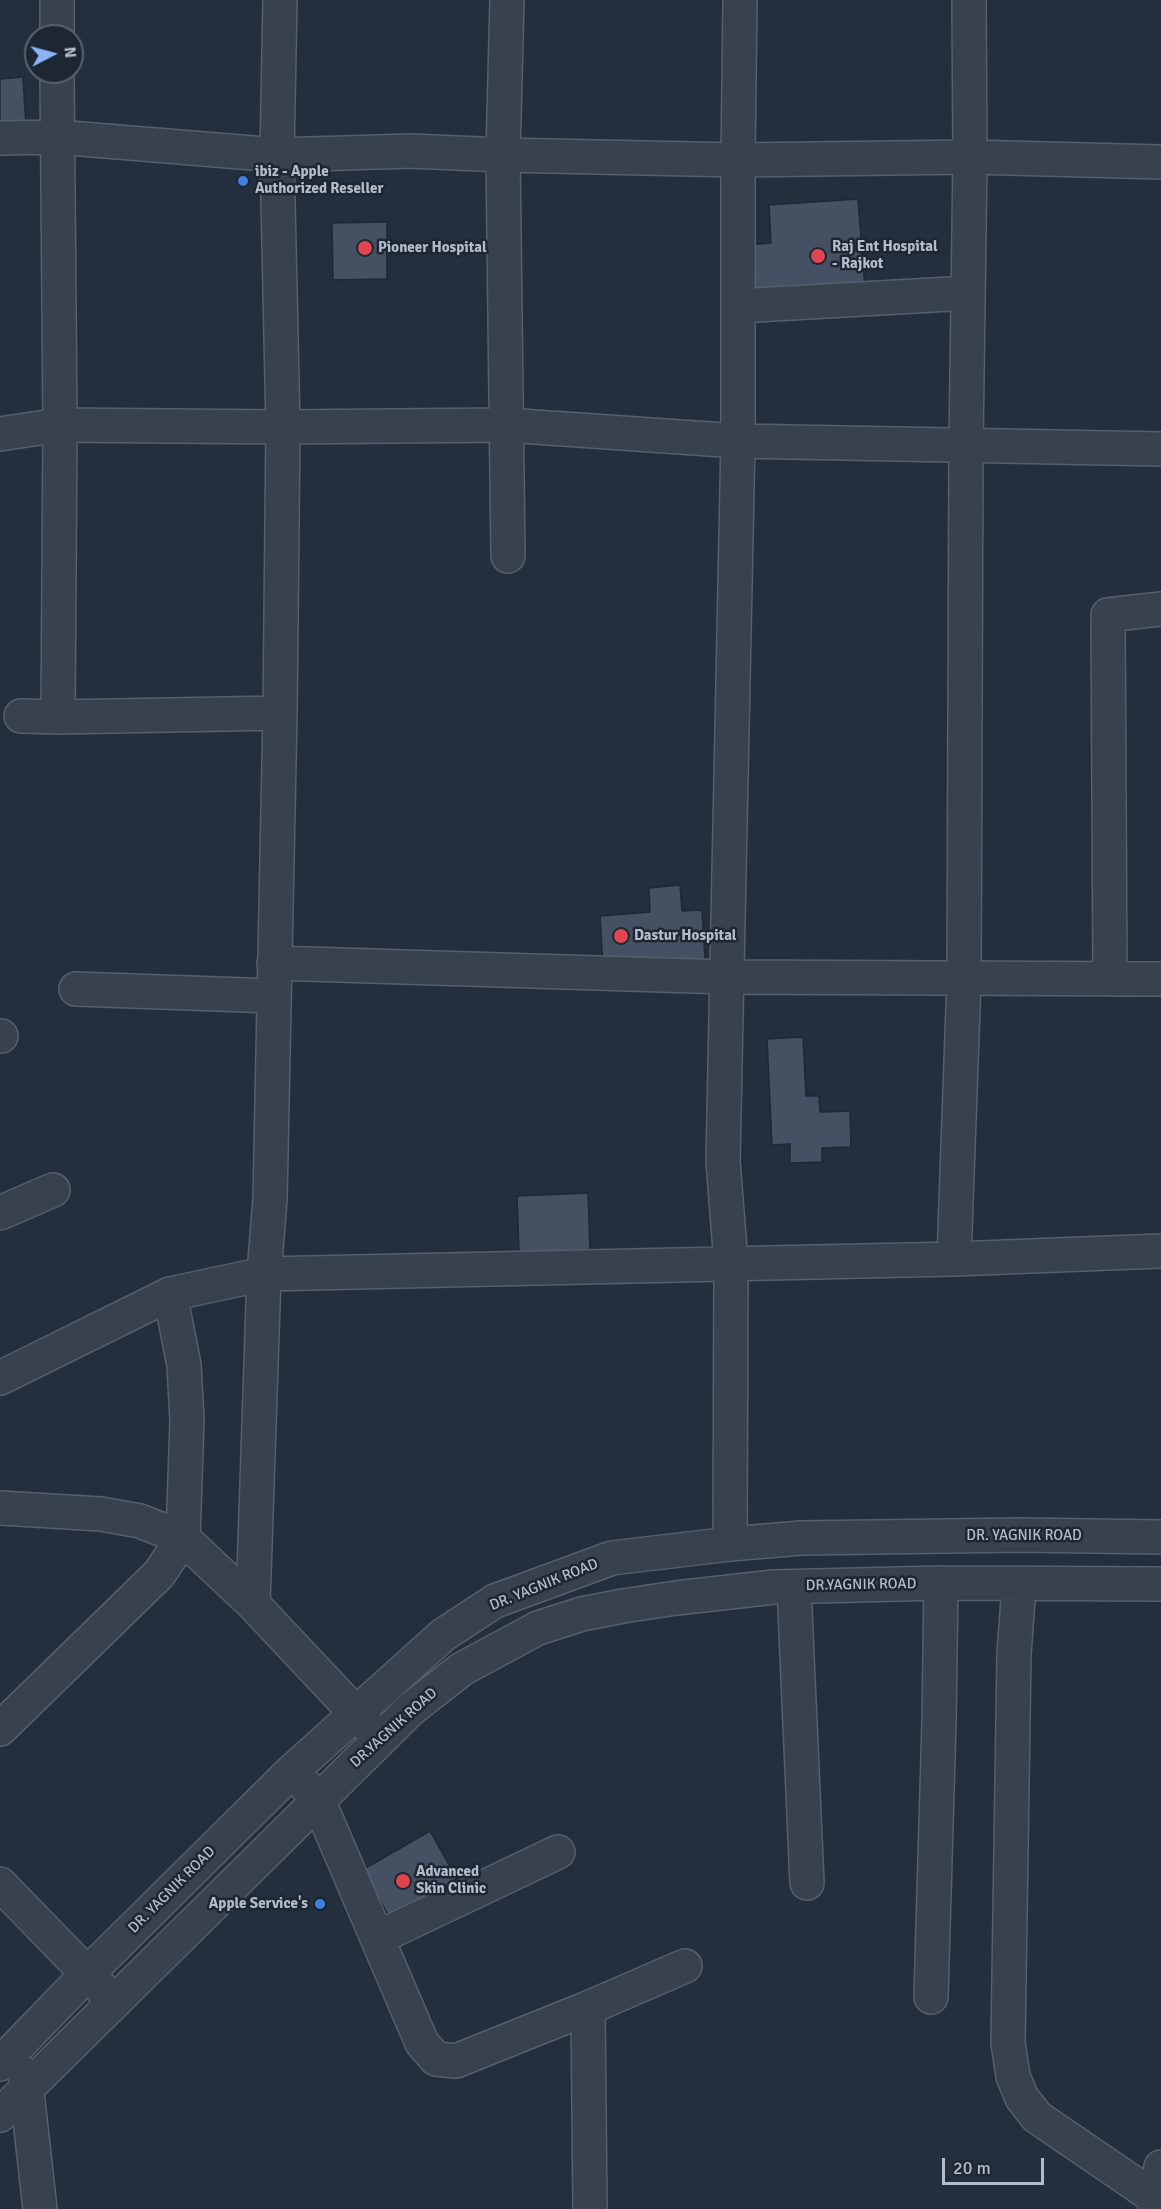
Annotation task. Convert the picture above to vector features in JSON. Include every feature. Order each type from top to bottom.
[{"type":"street","points":[[57,0],[57,24]]},
{"type":"street","points":[[253,1604],[264,1274],[270,1199],[280,713],[283,427],[277,155],[280,0]]},
{"type":"street","points":[[507,0],[502,155],[508,556]]},
{"type":"street","points":[[730,1544],[731,1263],[723,1161],[738,441],[740,0]]},
{"type":"street","points":[[954,1259],[964,979],[966,447],[970,157],[969,0]]},
{"type":"street","points":[[57,84],[60,425],[58,717]]},
{"type":"street","points":[[0,138],[57,137],[277,155],[411,151],[738,160],[970,157],[1161,162]]},
{"type":"street","points":[[738,306],[968,293]]},
{"type":"street","points":[[0,434],[60,425],[283,427],[506,424],[738,441],[1161,449]]},
{"type":"street","points":[[1110,979],[1108,615],[1161,609]]},
{"type":"street","points":[[21,716],[280,713]]},
{"type":"street","points":[[274,963],[727,977],[1161,979]]},
{"type":"street","points":[[76,988],[274,996]]},
{"type":"street","points":[[0,1213],[53,1190]]},
{"type":"street","points":[[0,1378],[170,1294],[264,1274],[954,1259],[1161,1251]]},
{"type":"street","points":[[0,1729],[159,1575],[183,1538],[187,1420],[184,1365],[170,1294]]},
{"type":"street","points":[[0,1508],[101,1514],[140,1521],[183,1538],[253,1604],[380,1739]]},
{"type":"street","name":"DR. YAGNIK ROAD","points":[[10,2055],[87,1974],[292,1771],[443,1635],[495,1601],[612,1558],[730,1544],[801,1538],[1021,1535],[1161,1537]]},
{"type":"street","points":[[931,1997],[941,1583]]},
{"type":"street","name":"DR.YAGNIK ROAD","points":[[0,2115],[411,1709],[462,1669],[538,1628],[582,1614],[666,1599],[794,1587],[941,1583],[1161,1584]]},
{"type":"street","points":[[1018,1585],[1014,1653],[1008,2043],[1013,2076],[1022,2098],[1037,2116],[1156,2204],[1161,2167]]},
{"type":"street","points":[[794,1587],[807,1883]]},
{"type":"street","points":[[292,1771],[318,1800],[422,2043],[436,2059],[456,2061],[685,1966]]},
{"type":"street","points":[[377,1938],[558,1852]]},
{"type":"street","points":[[0,1884],[115,2001]]},
{"type":"street","points":[[588,2008],[590,2209]]},
{"type":"street","points":[[10,2055],[27,2088],[40,2209]]},
{"type":"building","points":[[23,77],[26,126],[0,127],[0,79]]},
{"type":"building","points":[[858,199],[865,289],[751,298],[747,245],[771,243],[769,205]]},
{"type":"building","points":[[387,222],[387,279],[333,280],[332,223]]},
{"type":"building","points":[[680,885],[682,911],[702,910],[705,960],[603,967],[600,916],[650,912],[649,888]]},
{"type":"building","points":[[803,1037],[806,1096],[819,1096],[820,1112],[850,1111],[851,1147],[822,1148],[822,1162],[790,1163],[790,1144],[772,1145],[767,1039]]},
{"type":"building","points":[[588,1193],[590,1250],[519,1252],[517,1196]]},
{"type":"building","points":[[430,1831],[457,1879],[390,1918],[362,1870]]},
{"type":"place","name":"ibiz - Apple Authorized Reseller","points":[[243,181]]},
{"type":"place","name":"Pioneer Hospital","points":[[365,248]]},
{"type":"place","name":"Raj Ent Hospital - Rajkot","points":[[818,256]]},
{"type":"place","name":"Dastur Hospital","points":[[621,936]]},
{"type":"place","name":"Advanced Skin Clinic","points":[[403,1881]]},
{"type":"place","name":"Apple Service's","points":[[320,1904]]}]
